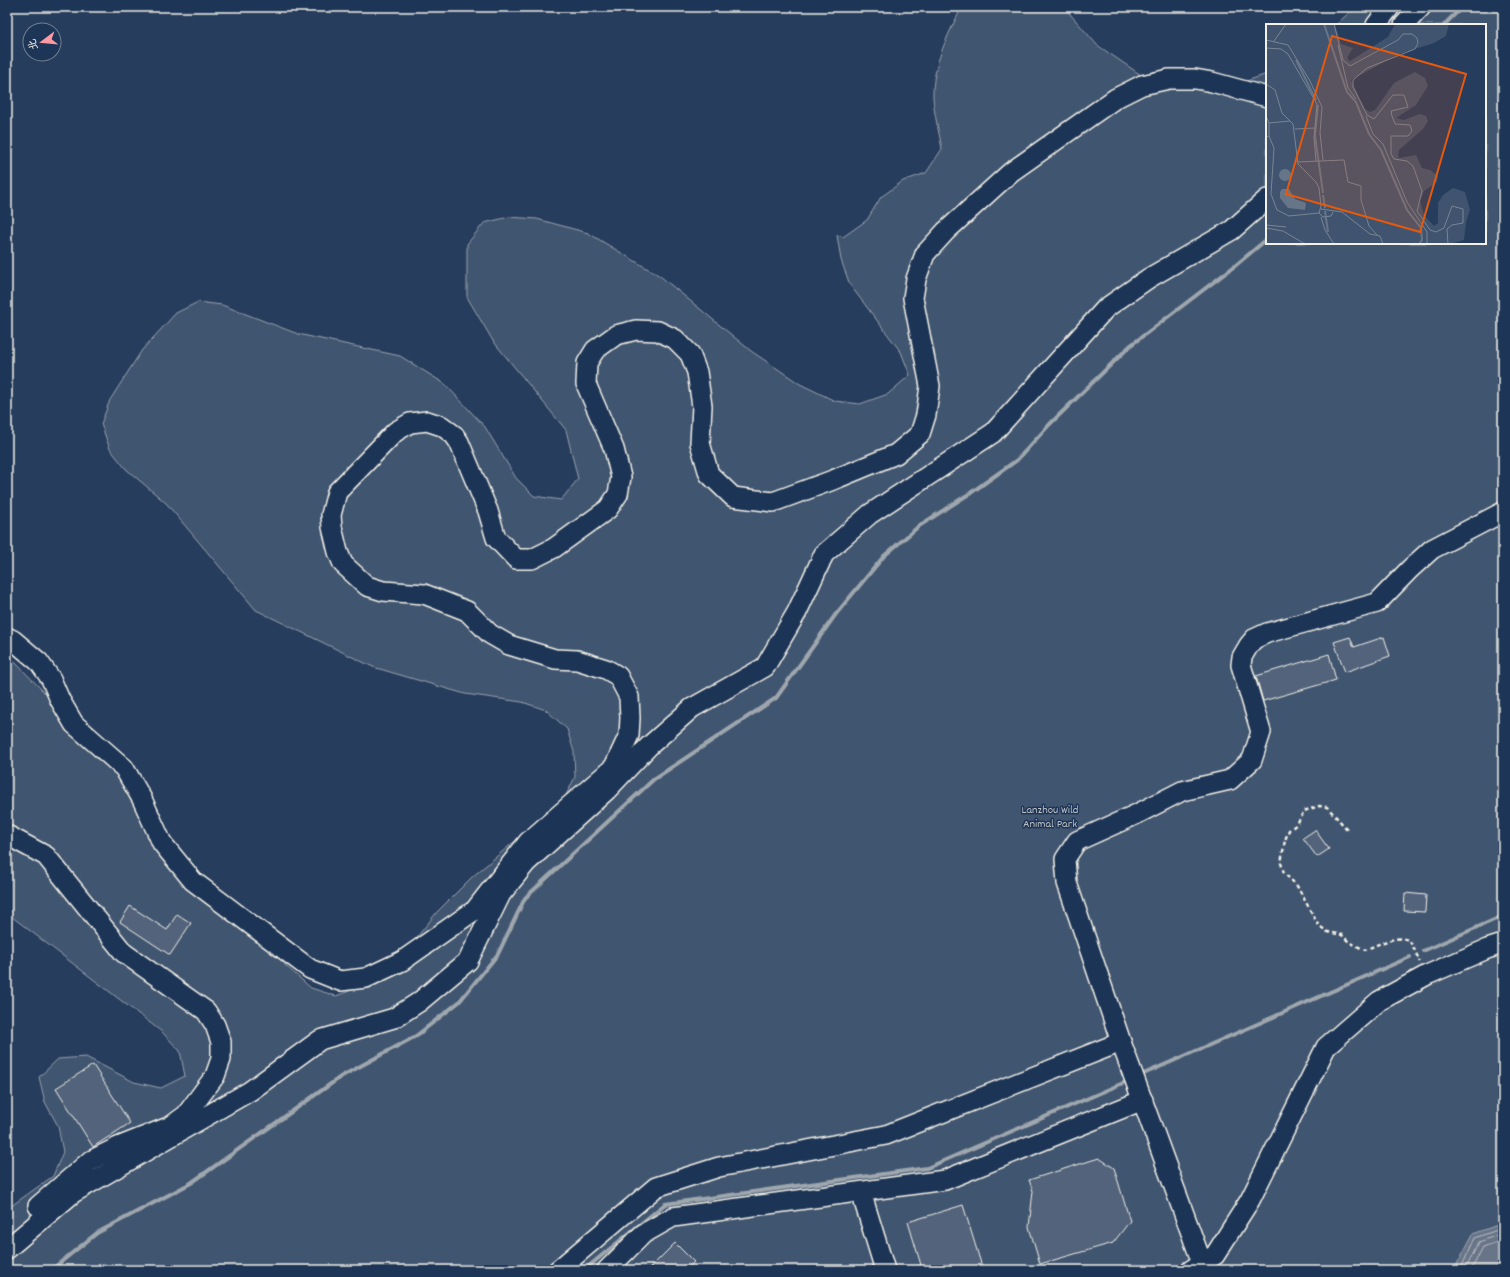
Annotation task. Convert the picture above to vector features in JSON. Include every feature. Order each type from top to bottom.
[{"type":"lane","points":[[1377,24],[1390,7]]},
{"type":"lane","points":[[1405,24],[1421,7]]},
{"type":"lane","points":[[7,637],[13,640],[39,662],[51,679],[60,700],[74,724],[124,768],[142,799],[162,843],[193,881],[310,969],[340,982],[366,978],[402,961],[475,910],[528,842],[614,767],[629,735],[629,697],[618,676],[606,669],[577,660],[554,659],[509,645],[490,634],[467,612],[424,594],[383,591],[367,586],[344,564],[338,552],[332,527],[331,515],[337,492],[395,432],[402,427],[418,421],[434,423],[448,430],[458,442],[488,511],[496,538],[516,559],[532,559],[554,548],[601,515],[614,502],[618,494],[621,477],[620,468],[614,449],[586,384],[587,363],[595,350],[616,335],[636,330],[658,331],[675,339],[690,354],[697,372],[702,406],[700,443],[709,474],[733,497],[773,502],[833,480],[896,454],[920,434],[926,415],[930,386],[913,298],[916,279],[925,254],[941,236],[1011,172],[1116,98],[1142,86],[1169,79],[1195,79],[1212,82],[1266,97]]},
{"type":"lane","points":[[7,1249],[73,1193],[172,1132],[250,1091],[320,1040],[394,1018],[419,1002],[468,961],[501,894],[526,863],[607,790],[649,746],[692,708],[765,667],[797,612],[824,554],[870,514],[993,433],[1106,308],[1149,278],[1232,230],[1266,200]]},
{"type":"lane","points":[[1503,512],[1432,549],[1410,569],[1378,603],[1266,633],[1254,639],[1245,651],[1241,665],[1261,732],[1252,760],[1230,780],[1182,791],[1137,814],[1077,841],[1065,860],[1067,883],[1121,1042],[1138,1085],[1197,1266],[1215,1255],[1250,1200],[1326,1048],[1378,1001],[1427,975],[1487,949],[1503,944]]},
{"type":"lane","points":[[7,835],[46,856],[124,953],[206,1011],[215,1025],[221,1051],[215,1076],[172,1132],[118,1147],[90,1161],[7,1233]]},
{"type":"lane","points":[[558,1270],[656,1187],[719,1166],[886,1135],[1121,1042]]},
{"type":"lane","points":[[607,1270],[643,1234],[673,1217],[945,1180],[1138,1085]]},
{"type":"lane","points":[[861,1192],[885,1270]]},
{"type":"path","points":[[1347,829],[1327,807],[1318,806],[1304,811],[1297,824],[1289,830],[1285,840],[1281,863],[1284,873],[1297,886],[1319,926],[1328,932],[1342,935],[1350,942],[1365,950],[1388,941],[1406,938],[1410,942],[1427,975]]},
{"type":"green space","name":"Lanzhou Wild Animal Park","points":[[962,7],[1064,7],[1097,45],[1141,75],[1232,86],[1266,74],[1266,244],[1486,244],[1486,24],[1337,24],[1355,7],[1503,7],[1503,1270],[7,1270],[7,1209],[53,1176],[63,1152],[58,1126],[45,1102],[39,1077],[58,1059],[86,1057],[134,1082],[161,1088],[185,1076],[180,1051],[162,1032],[7,913],[7,654],[92,741],[180,858],[231,901],[286,966],[311,988],[336,996],[384,978],[437,912],[472,877],[563,801],[575,777],[574,752],[567,729],[546,710],[522,702],[465,694],[373,667],[256,610],[166,503],[126,469],[110,449],[101,424],[110,400],[142,350],[176,313],[198,302],[222,305],[298,334],[400,356],[445,384],[485,427],[516,478],[534,496],[561,500],[578,479],[566,430],[493,341],[467,297],[467,244],[484,223],[509,217],[537,219],[588,233],[660,276],[751,351],[800,384],[835,401],[860,404],[888,394],[910,375],[901,352],[850,285],[841,260],[837,235],[843,237],[867,220],[881,197],[903,181],[926,173],[942,149],[934,110],[933,85],[938,62],[951,28]]},
{"type":"water","points":[[1503,1223],[1503,1270],[1456,1270],[1456,1266],[1473,1234]]},
{"type":"building","points":[[1350,637],[1354,647],[1384,637],[1390,656],[1345,672],[1334,642]]},
{"type":"building","points":[[1329,654],[1336,680],[1263,701],[1256,676]]},
{"type":"building","points":[[1315,830],[1329,849],[1317,857],[1303,838]]},
{"type":"building","points":[[1405,893],[1426,895],[1425,912],[1404,911]]},
{"type":"building","points":[[130,906],[167,930],[177,914],[191,923],[170,955],[120,922]]},
{"type":"building","points":[[93,1065],[130,1123],[93,1147],[56,1088]]},
{"type":"building","points":[[1099,1158],[1114,1168],[1130,1221],[1113,1243],[1040,1264],[1029,1227],[1033,1191],[1029,1180]]},
{"type":"building","points":[[963,1205],[983,1270],[913,1270],[912,1268],[921,1265],[908,1222]]},
{"type":"building","points":[[675,1243],[694,1262],[686,1270],[648,1270]]},
{"type":"waterway","points":[[1445,24],[1462,7]]},
{"type":"waterway","points":[[51,1270],[97,1233],[191,1183],[342,1076],[416,1036],[459,1002],[498,954],[525,898],[654,779],[776,698],[836,614],[884,556],[919,526],[972,492],[1017,460],[1050,424],[1131,345],[1236,265],[1266,240]]},
{"type":"waterway","points":[[1423,951],[1503,916]]},
{"type":"waterway","points":[[1139,1076],[1410,957]]},
{"type":"waterway","points":[[584,1270],[665,1204],[927,1168],[1130,1080]]}]
